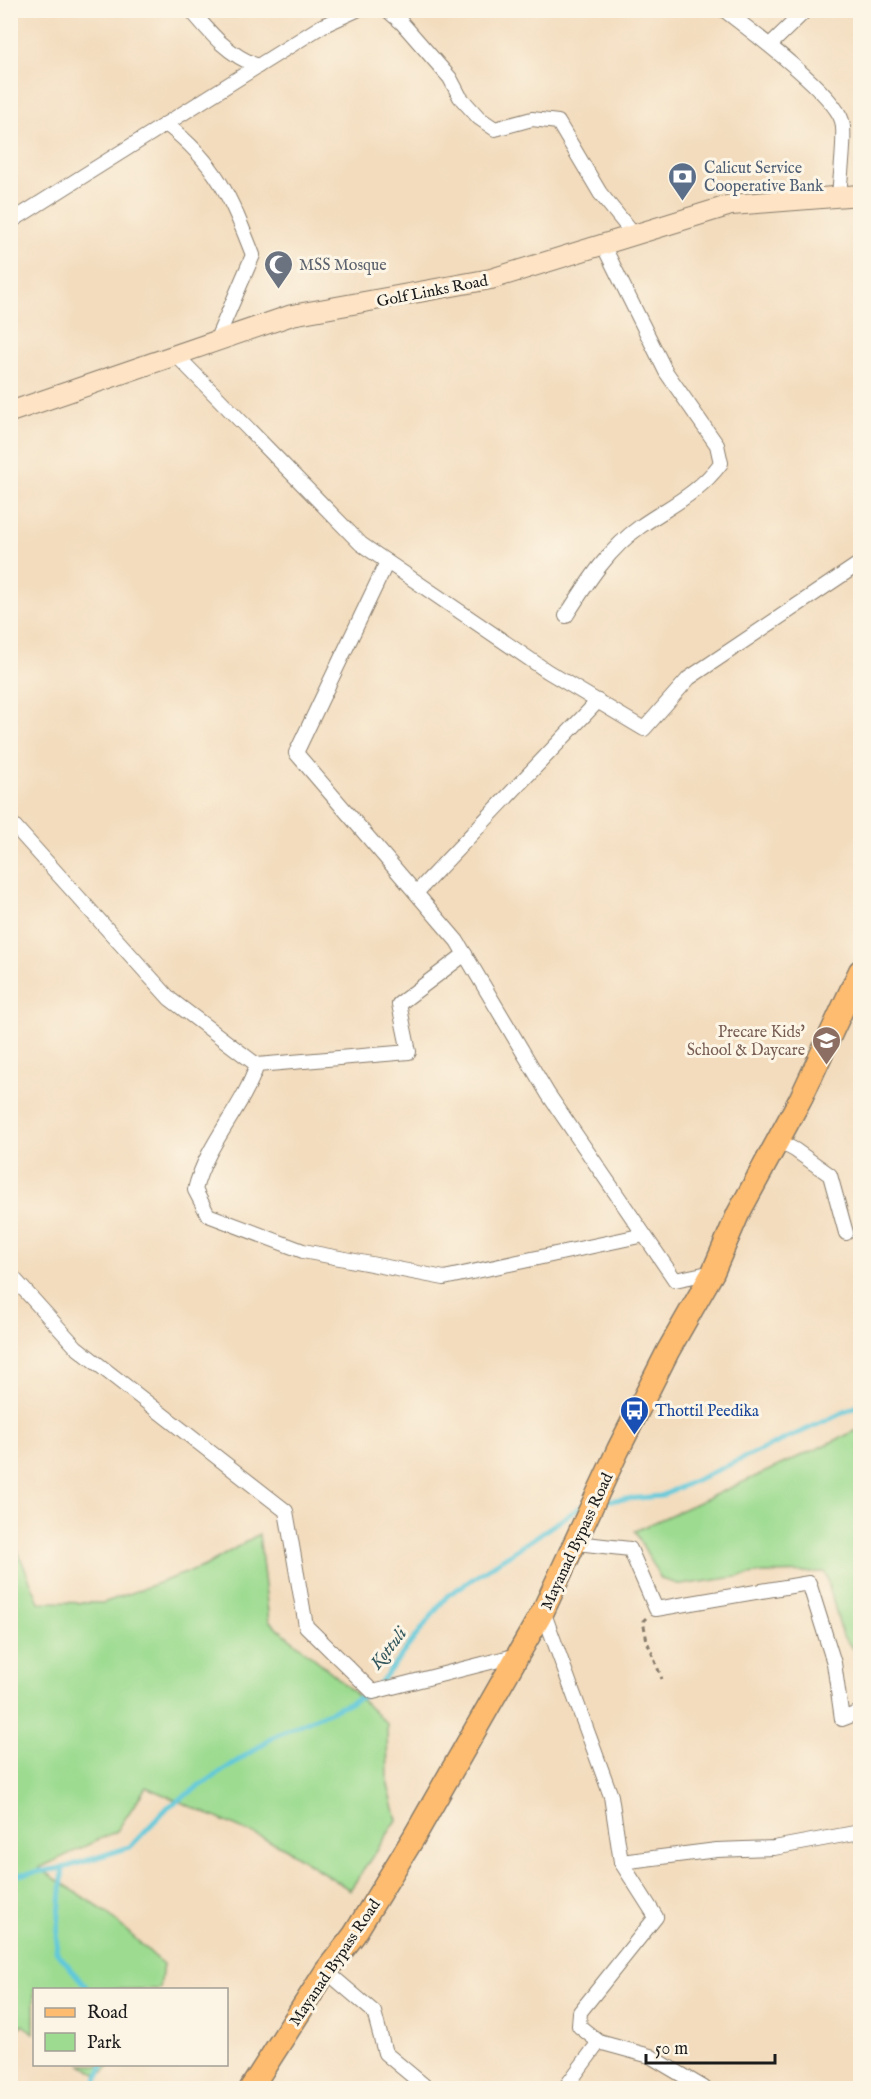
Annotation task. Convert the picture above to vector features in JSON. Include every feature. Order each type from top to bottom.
[{"type":"main road","name":"Golf Links Road","points":[[10,412],[292,315],[491,279],[731,206],[861,195]]},
{"type":"main road","name":"Mayanad Bypass Road","points":[[252,2088],[326,1971],[354,1935],[414,1837],[543,1611],[618,1450],[668,1351],[713,1272],[738,1214],[801,1098],[861,971]]},
{"type":"street","points":[[191,10],[219,43],[239,59],[258,66]]},
{"type":"street","points":[[10,222],[322,26],[357,10]]},
{"type":"street","points":[[387,10],[402,23],[450,78],[459,97],[479,118],[495,129],[532,119],[558,122],[600,193],[634,235]]},
{"type":"street","points":[[724,10],[770,45],[832,104],[843,122],[840,196]]},
{"type":"street","points":[[770,45],[806,10]]},
{"type":"street","points":[[166,124],[195,146],[230,195],[253,255],[216,341]]},
{"type":"street","points":[[566,616],[610,553],[640,526],[679,504],[710,479],[721,463],[717,445],[666,372],[603,245]]},
{"type":"street","points":[[176,355],[361,544],[547,670],[644,729],[689,678],[861,562]]},
{"type":"street","points":[[387,561],[296,753],[465,954],[548,1094],[675,1280],[713,1272]]},
{"type":"street","points":[[416,893],[598,701]]},
{"type":"street","points":[[10,821],[170,999],[257,1065],[409,1052],[399,1004],[465,954]]},
{"type":"street","points":[[257,1065],[251,1082],[200,1168],[195,1190],[208,1215],[303,1251],[444,1278],[644,1234]]},
{"type":"street","points":[[778,1141],[830,1174],[846,1233]]},
{"type":"street","points":[[10,1274],[76,1347],[286,1511],[306,1626],[373,1692],[518,1655]]},
{"type":"street","points":[[578,1540],[630,1549],[656,1607],[809,1583],[834,1663],[842,1719],[861,1712]]},
{"type":"street","points":[[543,1611],[611,1796],[621,1862],[656,1917],[580,2012],[579,2026],[599,2042],[650,2056],[704,2088]]},
{"type":"street","points":[[621,1862],[717,1850],[774,1848],[861,1832]]},
{"type":"street","points":[[326,1971],[374,2012],[385,2053],[427,2088]]},
{"type":"street","points":[[565,2088],[599,2042]]},
{"type":"path","points":[[656,1607],[644,1621],[647,1641],[662,1679]]},
{"type":"green space","points":[[860,1429],[860,1656],[843,1637],[825,1572],[763,1573],[681,1585],[661,1579],[635,1531]]},
{"type":"green space","points":[[259,1534],[269,1621],[336,1676],[387,1724],[388,1785],[397,1820],[350,1890],[285,1848],[146,1787],[117,1831],[39,1868],[106,1912],[163,1964],[160,1988],[33,1988],[33,2032],[22,2025],[11,2042],[11,1535],[39,1602],[103,1603],[205,1566]]},
{"type":"green space","points":[[84,2066],[109,2066],[99,2076]]},
{"type":"waterway","name":"Kottuli","points":[[602,1501],[661,1496],[860,1405]]},
{"type":"waterway","name":"Kottuli","points":[[87,1988],[56,1951],[63,1868],[130,1847],[168,1807],[275,1736],[373,1692],[447,1596],[582,1506]]},
{"type":"waterway","points":[[10,1876],[63,1868]]},
{"type":"waterway","name":"Kottuli","points":[[94,2088],[102,2066]]},
{"type":"place","name":"Calicut Service Cooperative Bank","points":[[683,202]]},
{"type":"place","name":"MSS Mosque","points":[[278,290]]},
{"type":"place","name":"Precare Kids' School & Daycare","points":[[826,1066]]},
{"type":"place","name":"Thottil Peedika","points":[[634,1436]]}]
